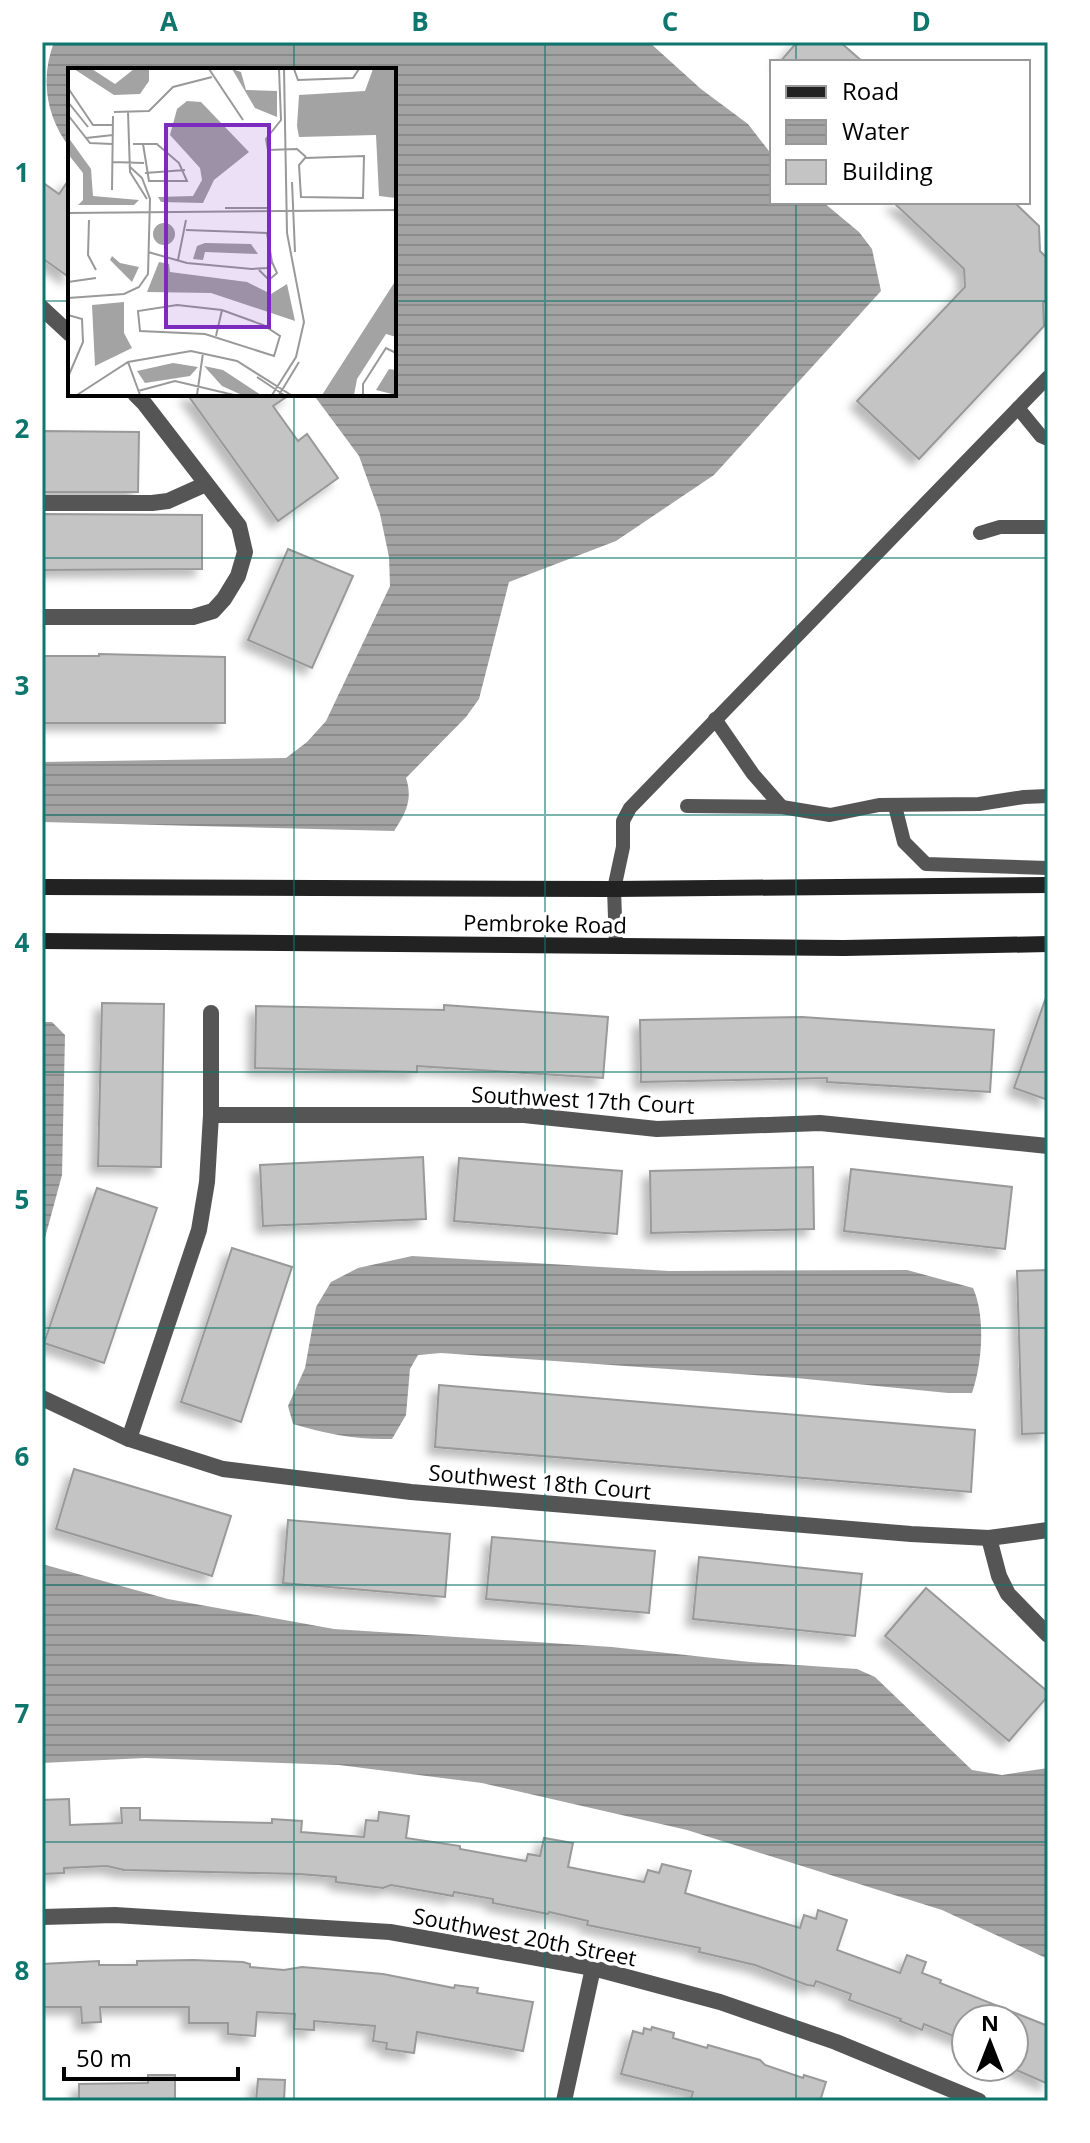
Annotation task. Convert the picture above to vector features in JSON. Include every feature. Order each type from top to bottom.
[{"type":"main road","name":"Pembroke Road","points":[[42,887],[614,889],[1048,885]]},
{"type":"main road","name":"Pembroke Road","points":[[42,941],[844,948],[1048,944]]},
{"type":"street","points":[[42,308],[68,332]]},
{"type":"street","points":[[42,617],[193,617],[213,611],[238,576],[245,552],[239,526],[137,396]]},
{"type":"street","points":[[42,503],[152,503],[168,501],[206,484]]},
{"type":"street","points":[[129,1439],[199,1230],[207,1182],[211,1115],[211,1013]]},
{"type":"street","name":"Southwest 17th Court","points":[[211,1115],[524,1115],[657,1129],[820,1123],[1048,1146]]},
{"type":"street","name":"Southwest 18th Court","points":[[42,1398],[129,1439],[223,1469],[411,1492],[989,1538],[1048,1530]]},
{"type":"street","points":[[989,1538],[999,1576],[1008,1594],[1048,1635]]},
{"type":"street","name":"Southwest 20th Street","points":[[42,1917],[115,1915],[390,1932],[593,1968],[720,2002],[821,2037],[979,2101]]},
{"type":"street","points":[[564,2101],[593,1968]]},
{"type":"lane","points":[[616,946],[614,889],[623,847],[623,821],[630,808],[1048,377]]},
{"type":"lane","points":[[1018,408],[1041,436],[1048,439]]},
{"type":"lane","points":[[980,533],[1000,527],[1048,527]]},
{"type":"lane","points":[[715,719],[753,774],[782,807]]},
{"type":"lane","points":[[687,806],[782,807],[830,815],[879,805],[979,804],[1048,796]]},
{"type":"lane","points":[[895,806],[904,842],[926,864],[1048,868]]},
{"type":"water","points":[[54,42],[649,42],[701,89],[748,124],[770,152],[770,204],[825,204],[859,232],[872,249],[881,291],[714,475],[616,541],[509,582],[479,699],[466,717],[406,778],[409,793],[407,806],[394,831],[42,822],[42,762],[286,758],[307,742],[326,721],[390,586],[389,557],[380,514],[359,456],[314,396],[396,396],[396,68],[68,68],[68,145],[55,124],[48,97],[50,56]]},
{"type":"water","points":[[42,1022],[52,1022],[65,1035],[62,1175],[42,1249]]},
{"type":"water","points":[[412,1256],[669,1271],[907,1270],[973,1288],[981,1326],[978,1368],[972,1393],[948,1393],[796,1378],[441,1353],[418,1355],[410,1369],[406,1415],[392,1439],[342,1436],[293,1424],[288,1406],[305,1368],[316,1307],[331,1282],[358,1268]]},
{"type":"water","points":[[42,1564],[168,1599],[334,1629],[612,1647],[750,1662],[857,1669],[875,1677],[972,1770],[1002,1775],[1048,1768],[1048,1959],[942,1910],[687,1830],[482,1783],[339,1765],[145,1758],[42,1763]]},
{"type":"building","points":[[797,42],[840,42],[861,60],[782,60]]},
{"type":"building","points":[[68,181],[68,277],[42,258],[42,182],[59,194]]},
{"type":"building","points":[[895,204],[1016,204],[1039,226],[1040,251],[1048,259],[1044,326],[919,459],[857,401],[965,287],[964,269]]},
{"type":"building","points":[[188,396],[288,396],[273,406],[298,441],[307,434],[338,478],[278,521]]},
{"type":"building","points":[[42,431],[139,432],[138,492],[42,492]]},
{"type":"building","points":[[42,514],[202,515],[202,569],[42,570]]},
{"type":"building","points":[[288,549],[353,576],[312,668],[248,640]]},
{"type":"building","points":[[42,656],[225,657],[225,723],[42,723]]},
{"type":"building","points":[[1045,1000],[1048,1001],[1048,1100],[1014,1088]]},
{"type":"building","points":[[102,1003],[164,1004],[161,1167],[98,1166]]},
{"type":"building","points":[[444,1005],[608,1017],[603,1078],[417,1066],[417,1072],[255,1068],[256,1006],[444,1010]]},
{"type":"building","points":[[802,1017],[994,1030],[990,1092],[827,1082],[827,1078],[641,1082],[640,1020]]},
{"type":"building","points":[[423,1157],[426,1219],[263,1226],[260,1165]]},
{"type":"building","points":[[459,1158],[622,1171],[617,1234],[454,1221]]},
{"type":"building","points":[[813,1167],[814,1229],[651,1233],[650,1171]]},
{"type":"building","points":[[851,1169],[1012,1187],[1005,1249],[844,1231]]},
{"type":"building","points":[[97,1188],[157,1208],[104,1363],[44,1343]]},
{"type":"building","points":[[232,1248],[292,1267],[241,1422],[181,1402]]},
{"type":"building","points":[[1048,1270],[1048,1433],[1022,1434],[1017,1271]]},
{"type":"building","points":[[439,1385],[975,1430],[971,1492],[435,1447]]},
{"type":"building","points":[[74,1469],[231,1516],[212,1576],[56,1529]]},
{"type":"building","points":[[288,1520],[450,1534],[445,1597],[283,1583]]},
{"type":"building","points":[[492,1537],[655,1551],[649,1613],[486,1599]]},
{"type":"building","points":[[699,1557],[862,1574],[855,1636],[693,1619]]},
{"type":"building","points":[[926,1588],[1048,1692],[1048,1696],[1009,1741],[885,1636]]},
{"type":"building","points":[[69,1799],[70,1825],[122,1823],[121,1808],[140,1808],[140,1820],[302,1821],[301,1832],[364,1837],[366,1820],[378,1821],[379,1812],[409,1816],[406,1838],[526,1861],[528,1854],[540,1856],[544,1838],[573,1843],[568,1867],[644,1882],[648,1870],[659,1873],[662,1864],[691,1871],[685,1893],[800,1928],[804,1915],[816,1919],[818,1910],[847,1920],[837,1950],[900,1973],[907,1955],[926,1962],[922,1973],[990,2003],[950,2003],[950,2035],[924,2024],[922,2030],[849,2000],[851,1994],[816,1981],[814,1986],[807,1985],[755,1965],[699,1952],[700,1948],[587,1925],[588,1921],[493,1903],[493,1899],[454,1892],[453,1896],[391,1885],[383,1888],[336,1882],[336,1877],[299,1874],[124,1870],[107,1866],[64,1868],[64,1873],[42,1874],[42,1800]]},
{"type":"building","points":[[99,1961],[99,1965],[137,1965],[137,1961],[243,1962],[250,1964],[250,1967],[284,1970],[302,1967],[383,1974],[454,1988],[455,1985],[478,1988],[477,1993],[533,2002],[523,2051],[417,2032],[414,2053],[386,2049],[387,2043],[373,2041],[375,2026],[314,2021],[314,2030],[294,2029],[295,2014],[257,2012],[255,2036],[228,2034],[228,2023],[189,2023],[189,2007],[100,2007],[101,2022],[82,2023],[81,2007],[42,2007],[42,1964]]},
{"type":"building","points":[[1030,2019],[1048,2026],[1048,2084],[1030,2076]]},
{"type":"building","points":[[652,2027],[674,2033],[673,2038],[707,2048],[708,2045],[760,2060],[765,2065],[803,2078],[804,2075],[826,2082],[820,2101],[690,2101],[693,2092],[621,2074],[633,2031],[643,2034],[644,2028],[651,2030]]},
{"type":"building","points":[[148,2075],[175,2075],[175,2101],[79,2101],[79,2084],[148,2083]]},
{"type":"building","points":[[258,2079],[285,2080],[284,2101],[256,2101]]}]
